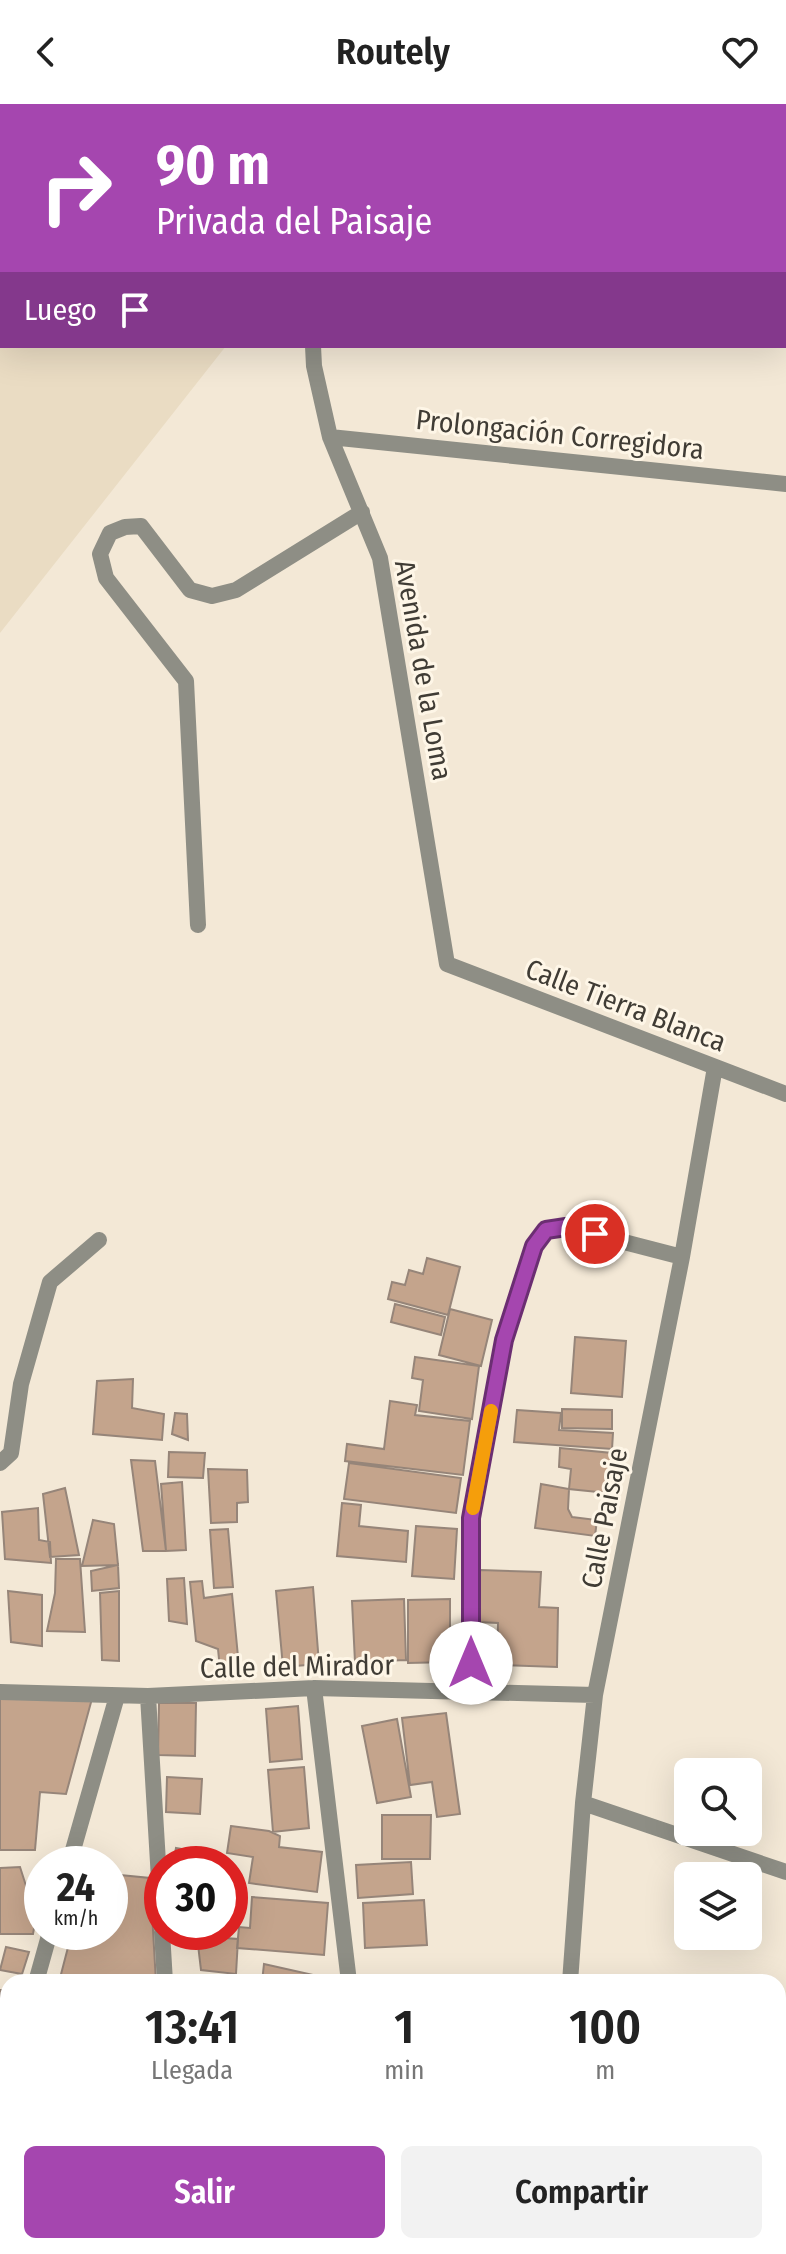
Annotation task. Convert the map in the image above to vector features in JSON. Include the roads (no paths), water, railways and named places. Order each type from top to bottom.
[{"type":"street","name":"Avenida de la Loma","points":[[313,348],[314,366],[330,437],[380,558],[447,964]]},
{"type":"street","name":"Prolongación Corregidora","points":[[330,437],[786,484]]},
{"type":"street","points":[[198,925],[186,681],[106,578],[100,554],[110,533],[125,527],[141,526],[190,590],[212,596],[236,590],[362,512]]},
{"type":"street","name":"Calle Tierra Blanca","points":[[447,964],[786,1094]]},
{"type":"street","name":"Calle Paisaje","points":[[571,1974],[583,1803],[595,1695],[682,1257],[715,1067]]},
{"type":"street","points":[[471,1692],[471,1518],[504,1340],[534,1246],[546,1230],[566,1227],[682,1257]]},
{"type":"street","points":[[0,1463],[11,1453],[21,1384],[50,1282],[99,1240]]},
{"type":"street","points":[[314,1688],[348,1974]]},
{"type":"street","name":"Calle del Mirador","points":[[0,1692],[148,1696],[314,1688],[595,1695]]},
{"type":"street","points":[[74,1846],[117,1696]]},
{"type":"street","points":[[148,1696],[157,1846]]},
{"type":"street","points":[[583,1803],[786,1872]]},
{"type":"street","points":[[38,1974],[45,1950]]},
{"type":"street","points":[[163,1950],[165,1974]]}]
